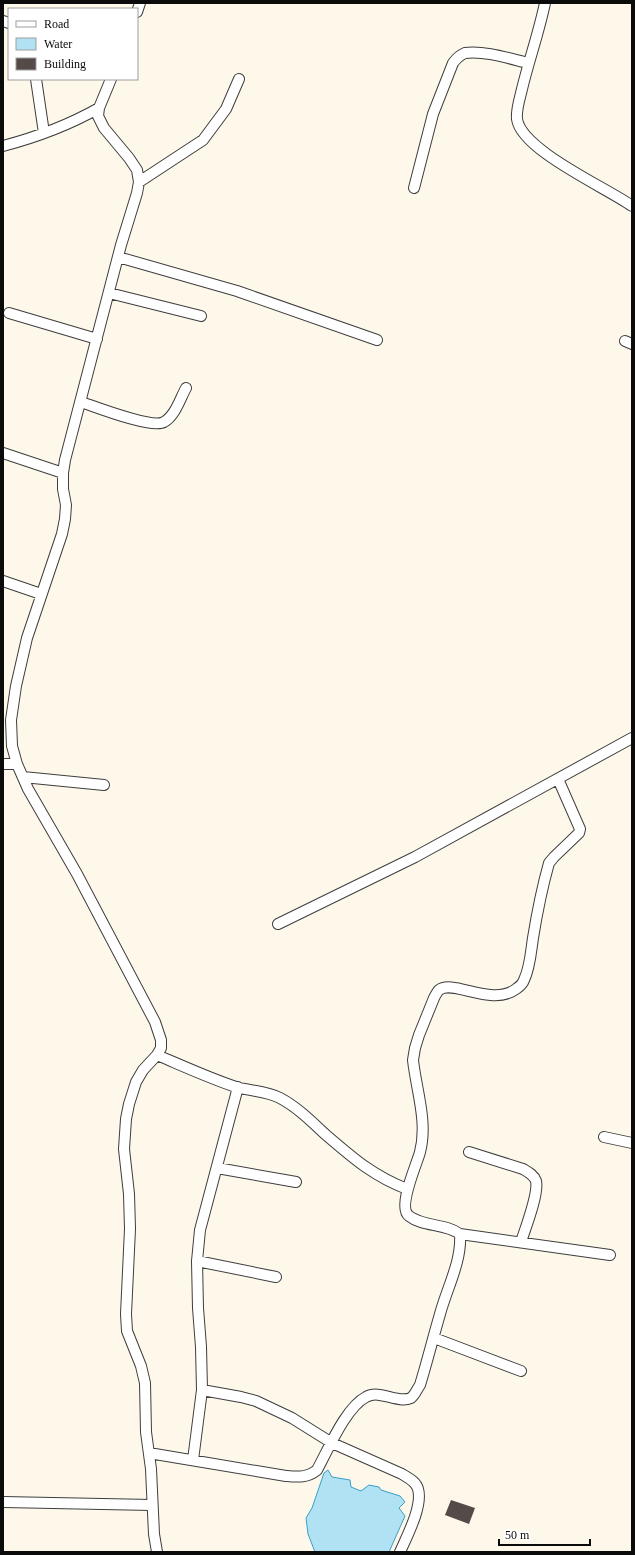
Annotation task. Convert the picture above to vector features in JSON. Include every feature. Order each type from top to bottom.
[{"type":"street","points":[[545,3],[528,63],[517,118],[519,126],[524,134],[543,151],[572,171],[601,186],[632,206]]},
{"type":"street","points":[[414,188],[433,114],[453,63],[458,57],[465,54],[479,54],[528,63]]},
{"type":"street","points":[[139,182],[203,140],[226,109],[239,79]]},
{"type":"street","points":[[36,80],[44,133]]},
{"type":"street","points":[[111,80],[99,108],[98,116],[100,123],[137,170],[139,182],[65,460],[63,473],[63,489],[66,504],[65,519],[62,534],[27,638],[13,702],[10,735],[17,764],[23,777],[77,874],[154,1022],[161,1040],[157,1055],[143,1070],[136,1082],[126,1119],[124,1149],[129,1194],[130,1229],[126,1314],[127,1331],[141,1366],[145,1383],[146,1432],[157,1552]]},
{"type":"street","points":[[3,146],[78,120],[99,108]]},
{"type":"street","points":[[118,257],[237,291],[377,340]]},
{"type":"street","points":[[109,293],[201,316]]},
{"type":"street","points":[[9,313],[97,338]]},
{"type":"street","points":[[81,402],[140,422],[160,424],[170,417],[186,388]]},
{"type":"street","points":[[3,453],[63,473]]},
{"type":"street","points":[[3,581],[41,594]]},
{"type":"street","points":[[278,924],[415,857],[632,738]]},
{"type":"street","points":[[3,764],[17,764]]},
{"type":"street","points":[[23,777],[104,785]]},
{"type":"street","points":[[558,779],[580,829],[579,833],[574,839],[549,863],[524,980],[517,989],[506,995],[493,996],[454,988],[444,988],[439,990],[434,998],[419,1035],[415,1048],[414,1060],[423,1135],[417,1163],[404,1207],[407,1215],[419,1221],[454,1230],[460,1234],[610,1255]]},
{"type":"street","points":[[157,1055],[238,1087],[279,1097],[301,1111],[342,1148],[372,1172],[389,1182],[408,1190]]},
{"type":"street","points":[[193,1460],[202,1390],[197,1261],[200,1230],[238,1087]]},
{"type":"street","points":[[604,1137],[632,1143]]},
{"type":"street","points":[[469,1152],[523,1169],[530,1172],[536,1180],[537,1190],[521,1242]]},
{"type":"street","points":[[217,1168],[296,1182]]},
{"type":"street","points":[[149,1453],[286,1476],[312,1475],[317,1470],[348,1414],[357,1402],[367,1396],[378,1394],[402,1399],[411,1398],[415,1394],[420,1385],[440,1314],[459,1258],[461,1244],[460,1234]]},
{"type":"street","points":[[197,1261],[276,1277]]},
{"type":"street","points":[[434,1338],[521,1372]]},
{"type":"street","points":[[202,1390],[256,1401],[292,1418],[332,1443],[402,1474],[412,1481],[418,1488],[417,1508],[402,1552]]},
{"type":"street","points":[[3,1502],[152,1505]]},
{"type":"water","points":[[328,1470],[332,1477],[350,1480],[351,1487],[361,1491],[369,1485],[379,1487],[381,1490],[400,1496],[405,1502],[399,1508],[405,1516],[389,1552],[315,1552],[308,1534],[306,1518],[312,1508],[324,1473]]},
{"type":"building","points":[[451,1500],[475,1508],[469,1524],[445,1515]]}]
